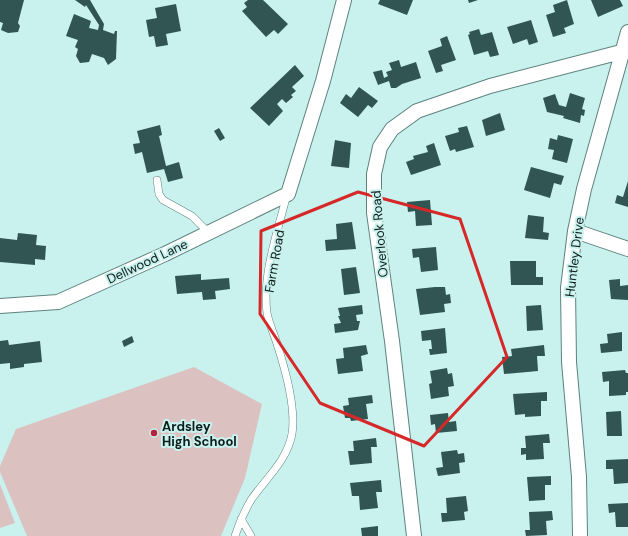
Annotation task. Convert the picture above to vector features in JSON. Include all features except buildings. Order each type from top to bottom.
[{"type":"street","name":"Farm Road","points":[[288,194],[323,81],[344,0]]},
{"type":"street","name":"Huntley Drive","points":[[580,536],[579,477],[570,362],[568,288],[575,231],[584,189],[621,52],[628,32]]},
{"type":"street","name":"Overlook Road","points":[[414,536],[392,342],[374,213],[374,174],[380,147],[392,129],[417,111],[490,86],[621,52]]},
{"type":"street","name":"Dellwood Lane","points":[[0,306],[58,302],[288,194]]},
{"type":"street","points":[[575,231],[628,249]]},
{"type":"lane","points":[[157,180],[159,194],[163,200],[192,216],[208,232]]},
{"type":"lane","name":"Farm Road","points":[[235,536],[241,519],[252,500],[284,458],[292,434],[291,401],[279,350],[267,313],[267,289],[271,261],[288,194]]},
{"type":"lane","points":[[241,519],[251,536]]},
{"type":"highlighted area","points":[[358,192],[460,219],[507,357],[424,446],[320,403],[260,314],[261,231]]},
{"type":"shaded area","points":[[194,367],[262,404],[245,478],[221,536],[27,536],[0,472],[0,466],[16,429]]},
{"type":"shaded area","points":[[0,484],[15,523],[0,528]]},
{"type":"place","name":"Ardsley High School","points":[[154,433]]}]
